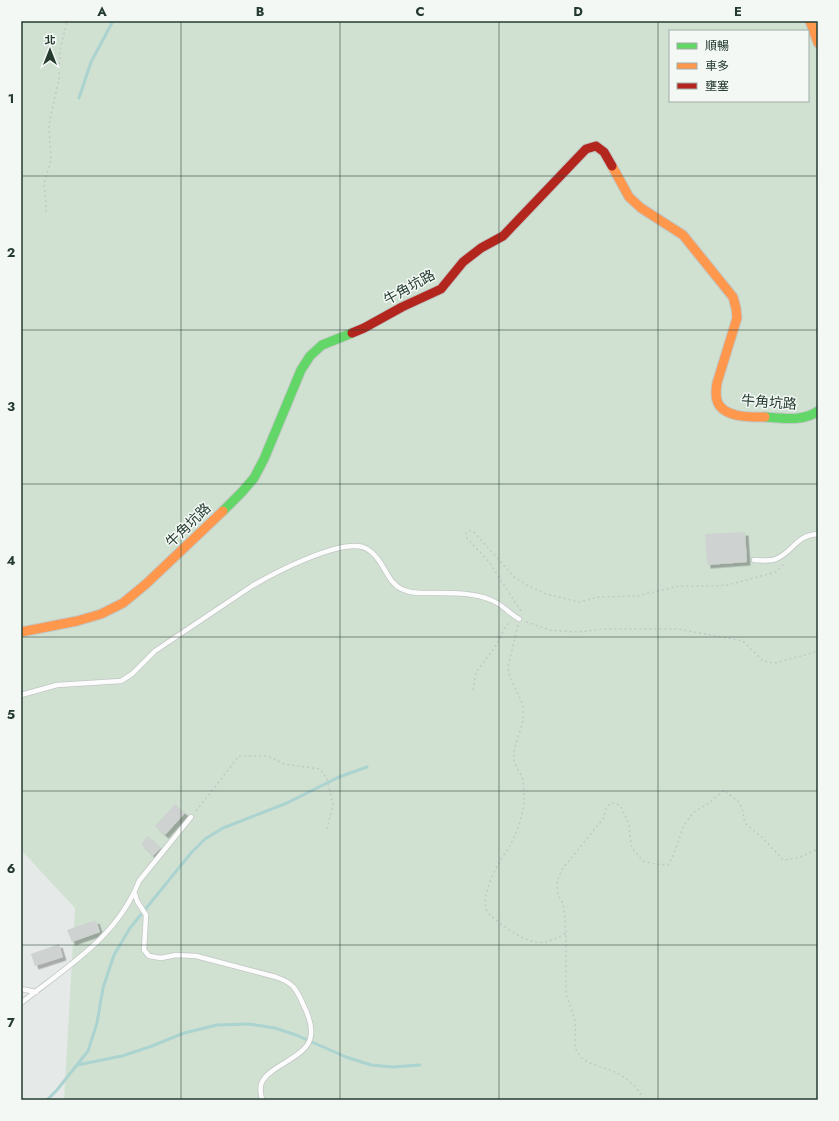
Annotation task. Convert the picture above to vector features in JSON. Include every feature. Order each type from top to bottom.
[{"type":"street","points":[[810,21],[818,43]]},
{"type":"street","name":"牛角坑路","points":[[21,632],[77,621],[101,614],[123,603],[146,584],[242,492],[254,478],[264,459],[301,370],[310,356],[322,345],[364,328],[402,307],[441,289],[463,262],[481,248],[503,236],[590,146],[596,146],[604,152],[629,196],[639,207],[683,235],[733,298],[736,304],[737,320],[715,390],[717,403],[723,409],[733,414],[758,417],[791,419],[804,418],[818,411]]},
{"type":"lane","points":[[754,560],[775,559],[800,539],[808,535],[818,534]]},
{"type":"lane","points":[[21,695],[57,685],[121,681],[132,674],[155,651],[252,586],[286,568],[336,548],[362,547],[370,551],[378,558],[390,580],[402,590],[422,593],[465,594],[482,597],[493,600],[517,618]]},
{"type":"lane","points":[[21,1003],[63,972],[103,937],[134,894],[139,881],[191,817]]},
{"type":"lane","points":[[134,894],[146,915],[144,950],[148,956],[161,958],[176,955],[196,956],[276,977],[286,981],[293,986],[297,992],[305,1009],[311,1029],[311,1035],[308,1043],[301,1051],[267,1076],[261,1086],[262,1100]]},
{"type":"lane","points":[[21,989],[36,992]]},
{"type":"path","points":[[46,212],[44,184],[45,176],[51,160],[49,128],[59,79],[60,51],[67,21]]},
{"type":"path","points":[[521,610],[489,562],[466,537],[466,533],[468,531],[472,531],[514,577],[546,594],[579,602],[598,597],[637,596],[679,586],[728,585],[766,576],[776,572],[784,565],[793,546]]},
{"type":"path","points":[[525,617],[529,623]]},
{"type":"path","points":[[517,618],[550,630],[577,632],[605,629],[678,629],[743,641],[763,661],[775,663],[818,650]]},
{"type":"path","points":[[473,690],[476,672],[495,647],[506,626],[517,618]]},
{"type":"path","points":[[517,618],[508,667],[524,710],[523,720],[515,748],[514,761],[522,778],[524,801],[519,826],[489,883],[485,901],[487,911],[505,927],[528,940],[541,944],[551,942],[566,933]]},
{"type":"path","points":[[191,817],[239,756],[268,756],[284,764],[320,769],[327,779],[333,805],[327,829]]},
{"type":"path","points":[[640,1100],[641,1095],[631,1082],[611,1070],[582,1058],[577,1053],[575,1047],[575,1019],[567,998],[566,990],[566,933],[564,909],[562,901],[558,895],[557,881],[563,868],[603,819],[606,809],[611,804],[616,803],[620,806],[628,821],[632,848],[643,861],[668,865],[672,859],[684,825],[694,812],[709,803],[724,790],[739,802],[744,813],[743,817],[746,824],[783,860],[798,858],[818,848]]},
{"type":"green space","points":[[21,21],[818,21],[818,1100],[64,1100],[75,908],[21,850]]},
{"type":"building","points":[[745,532],[747,562],[707,565],[705,534]]},
{"type":"building","points":[[175,804],[185,813],[165,835],[155,826]]},
{"type":"building","points":[[148,836],[161,848],[153,856],[141,844]]},
{"type":"building","points":[[96,920],[100,932],[72,942],[67,930]]},
{"type":"building","points":[[59,944],[63,957],[35,966],[31,954]]},
{"type":"waterway","points":[[79,98],[91,62],[113,21]]},
{"type":"waterway","points":[[47,1100],[57,1090],[88,1051],[97,1023],[103,988],[114,955],[130,928],[191,853],[205,839],[223,828],[287,803],[339,777],[367,767]]},
{"type":"waterway","points":[[77,1065],[122,1056],[184,1033],[217,1025],[249,1024],[275,1028],[296,1035],[346,1057],[371,1065],[393,1067],[420,1065]]},
{"type":"traffic: fast","points":[[223,511],[254,478],[264,459],[301,370],[310,356],[322,345],[352,333]]},
{"type":"traffic: fast","points":[[765,417],[799,418],[806,417],[818,411]]},
{"type":"traffic: slow","points":[[810,21],[818,43]]},
{"type":"traffic: slow","points":[[612,166],[629,197],[641,208],[683,235],[733,297],[737,318],[717,383],[717,401],[721,408],[726,412],[746,417],[765,417]]},
{"type":"traffic: slow","points":[[21,632],[77,621],[101,614],[123,603],[146,584],[223,511]]},
{"type":"traffic: jam","points":[[352,333],[441,289],[463,262],[481,248],[503,236],[586,149],[596,146],[604,152],[612,166]]}]
